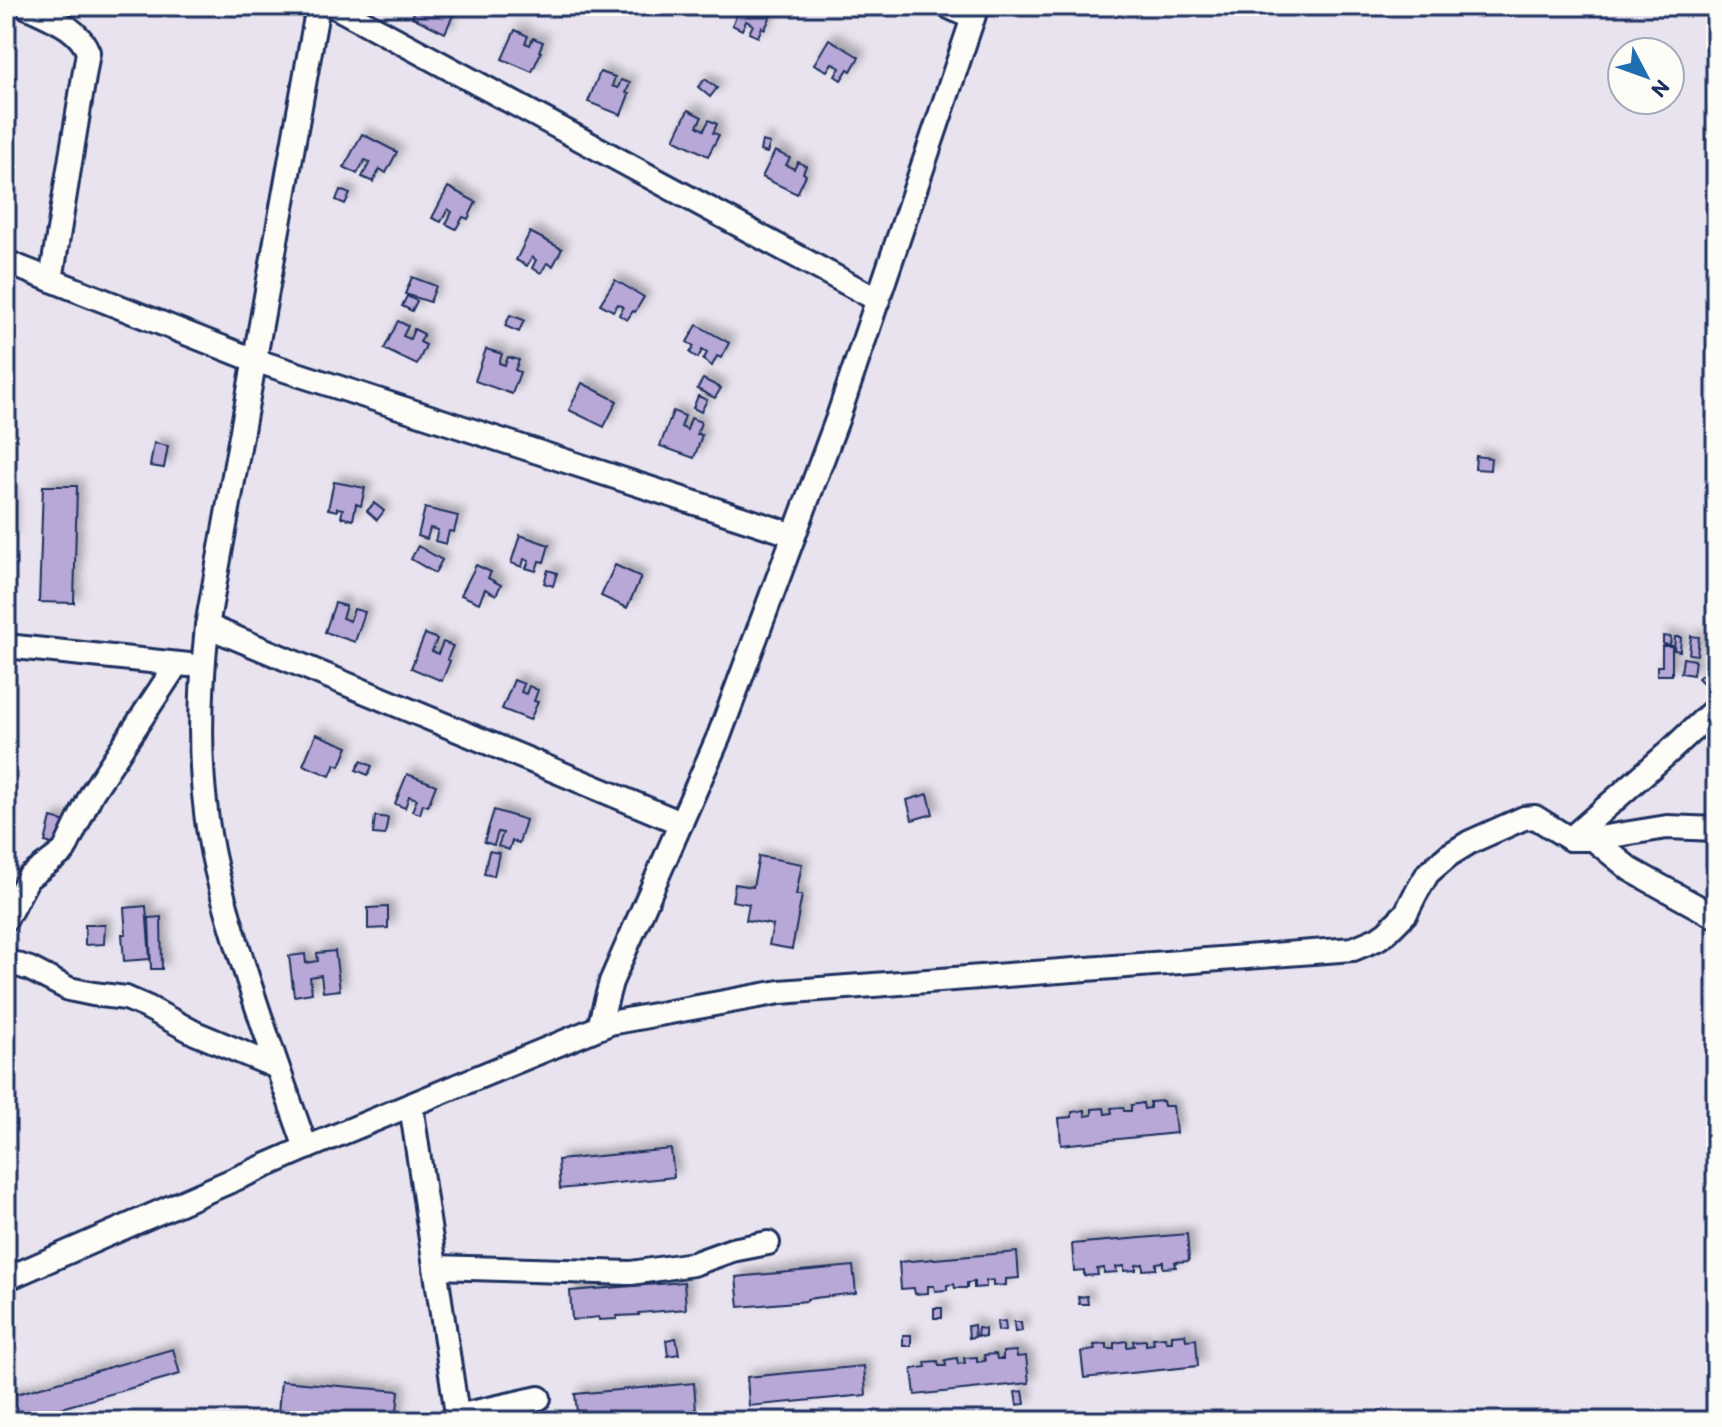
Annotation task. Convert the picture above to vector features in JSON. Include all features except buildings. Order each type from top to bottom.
[{"type":"street","points":[[26,6],[74,31],[84,41],[88,52],[51,280]]},
{"type":"street","points":[[306,1148],[254,1002],[219,882],[210,841],[201,755],[207,626],[318,6]]},
{"type":"street","points":[[334,6],[878,300]]},
{"type":"street","points":[[599,1027],[611,982],[719,736],[837,420],[878,300],[975,12],[947,6]]},
{"type":"street","points":[[6,262],[254,360],[794,535]]},
{"type":"street","points":[[207,626],[681,823]]},
{"type":"street","points":[[6,646],[203,667]]},
{"type":"street","points":[[6,919],[28,878],[64,851],[92,793],[177,664]]},
{"type":"street","points":[[1570,839],[1716,708]]},
{"type":"street","points":[[6,1279],[306,1148],[610,1023],[780,992],[1353,949],[1387,932],[1406,913],[1428,873],[1449,855],[1470,842],[1530,817],[1535,817],[1570,839],[1593,839],[1667,827],[1716,829]]},
{"type":"street","points":[[1593,839],[1635,873],[1716,917]]},
{"type":"street","points":[[6,961],[30,969],[69,989],[126,998],[195,1033],[277,1067]]},
{"type":"street","points":[[411,1105],[457,1418],[539,1398]]},
{"type":"street","points":[[435,1267],[631,1273],[693,1264],[732,1250],[768,1243]]}]
